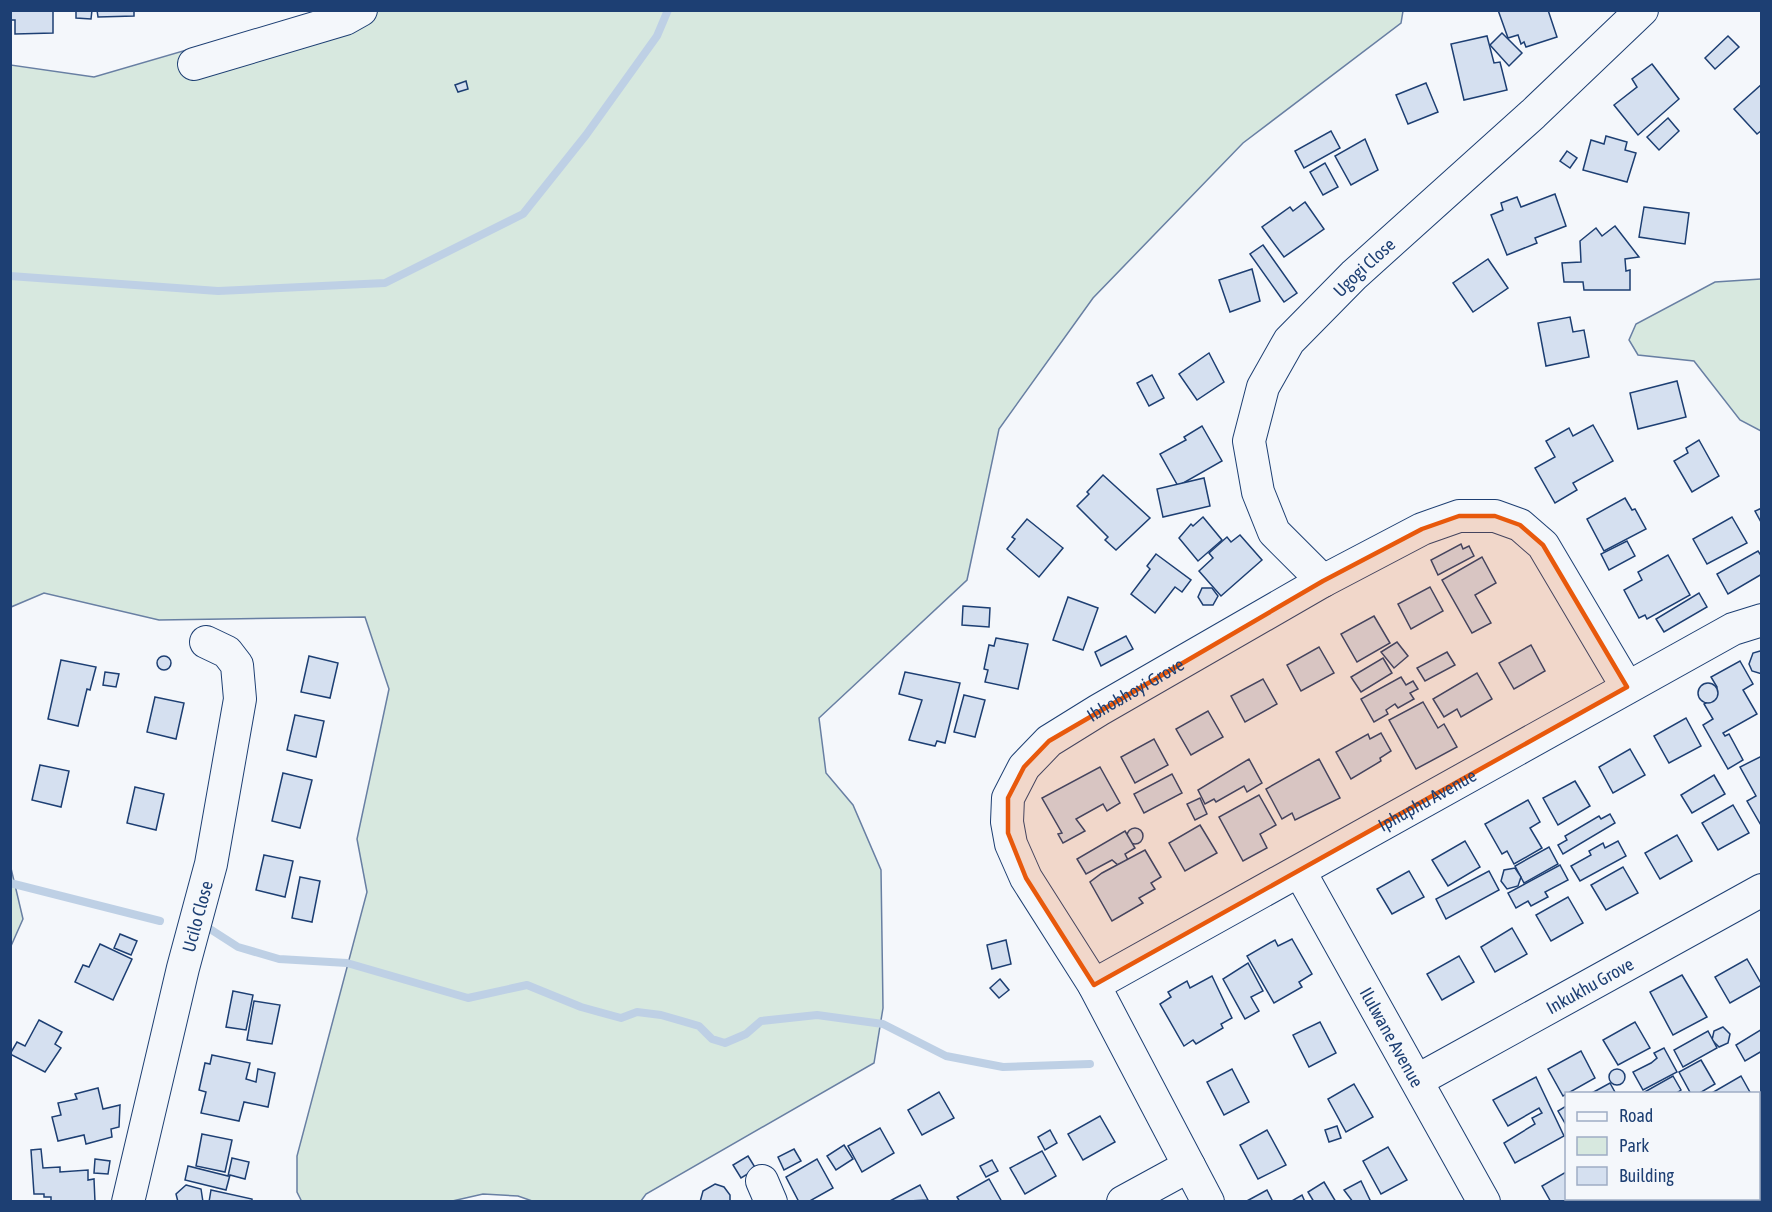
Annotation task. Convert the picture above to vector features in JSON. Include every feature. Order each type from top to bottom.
[{"type":"street","points":[[194,64],[345,19],[362,10]]},
{"type":"street","name":"Ugogi Close","points":[[1323,581],[1274,532],[1258,492],[1249,441],[1263,387],[1289,341],[1354,275],[1533,114],[1642,10]]},
{"type":"street","name":"Ibhobhoyi Grove","points":[[1208,1202],[1094,985],[1026,878],[1011,844],[1007,822],[1008,798],[1024,767],[1049,741],[1098,710],[1323,581],[1422,529],[1459,516],[1495,516],[1520,525],[1543,545],[1627,687]]},
{"type":"street","name":"Iphuphu Avenue","points":[[1094,985],[1300,872],[1627,687],[1733,629],[1761,620]]},
{"type":"street","name":"Ucilo Close","points":[[128,1202],[183,968],[211,864],[240,699],[237,665],[227,652],[206,642]]},
{"type":"street","name":"Ilulwane Avenue","points":[[1300,872],[1484,1202]]},
{"type":"street","name":"Inkukhu Grove","points":[[1418,1080],[1761,890]]},
{"type":"street","points":[[1123,1202],[1189,1166]]},
{"type":"highlighted area","points":[[1459,516],[1495,516],[1520,525],[1543,545],[1627,687],[1094,985],[1026,878],[1008,833],[1008,798],[1024,767],[1049,741],[1323,581],[1422,529]]},
{"type":"green space","points":[[324,10],[1403,11],[1401,23],[1243,143],[1093,298],[999,429],[967,580],[819,718],[826,773],[853,805],[881,870],[883,1008],[874,1063],[646,1194],[641,1201],[535,1202],[518,1196],[483,1194],[448,1202],[302,1202],[297,1192],[297,1156],[367,892],[357,839],[389,689],[365,617],[159,620],[44,593],[11,607],[11,65],[94,77]]},
{"type":"green space","points":[[1762,279],[1761,431],[1740,420],[1694,361],[1638,355],[1629,340],[1636,324],[1715,282]]},
{"type":"green space","points":[[10,864],[23,919],[11,946],[10,946]]},
{"type":"building","points":[[10,10],[53,10],[53,33],[15,34],[15,20],[10,20]]},
{"type":"building","points":[[76,10],[92,10],[91,19],[76,18]]},
{"type":"building","points":[[97,10],[134,10],[134,16],[98,17]]},
{"type":"building","points":[[1498,10],[1548,10],[1557,37],[1526,47],[1524,42],[1521,44],[1518,35],[1508,38]]},
{"type":"building","points":[[1502,33],[1522,53],[1509,66],[1490,45]]},
{"type":"building","points":[[1487,36],[1494,63],[1500,62],[1507,90],[1464,100],[1451,44]]},
{"type":"building","points":[[1728,36],[1739,47],[1715,69],[1705,58]]},
{"type":"building","points":[[1652,64],[1679,99],[1638,135],[1614,105],[1637,87],[1632,79]]},
{"type":"building","points":[[466,81],[468,89],[458,92],[455,85]]},
{"type":"building","points":[[1426,83],[1438,112],[1408,124],[1396,95]]},
{"type":"building","points":[[1762,84],[1762,130],[1757,134],[1734,109]]},
{"type":"building","points":[[1668,118],[1679,131],[1659,150],[1647,137]]},
{"type":"building","points":[[1331,131],[1340,148],[1304,168],[1295,151]]},
{"type":"building","points":[[1606,136],[1627,142],[1625,150],[1636,153],[1627,182],[1583,170],[1591,140],[1604,144]]},
{"type":"building","points":[[1365,139],[1378,170],[1351,185],[1335,156]]},
{"type":"building","points":[[1567,151],[1577,158],[1570,168],[1560,161]]},
{"type":"building","points":[[1325,163],[1338,187],[1323,195],[1310,172]]},
{"type":"building","points":[[1555,194],[1566,226],[1535,238],[1537,243],[1507,255],[1491,215],[1503,210],[1501,203],[1517,197],[1521,207]]},
{"type":"building","points":[[1305,202],[1324,229],[1284,257],[1262,227],[1290,207],[1293,211]]},
{"type":"building","points":[[1644,207],[1689,213],[1685,244],[1639,237]]},
{"type":"building","points":[[1615,226],[1639,257],[1625,259],[1626,271],[1630,270],[1630,290],[1584,290],[1583,282],[1564,282],[1562,263],[1581,262],[1580,241],[1596,228],[1602,236]]},
{"type":"building","points":[[1263,245],[1297,293],[1284,302],[1250,254]]},
{"type":"building","points":[[1488,259],[1508,288],[1473,312],[1453,283]]},
{"type":"building","points":[[1252,269],[1260,301],[1230,312],[1219,280]]},
{"type":"building","points":[[1570,317],[1573,332],[1584,330],[1589,357],[1546,366],[1538,323]]},
{"type":"building","points":[[1209,353],[1224,382],[1197,400],[1179,374]]},
{"type":"building","points":[[1152,375],[1164,398],[1149,406],[1137,383]]},
{"type":"building","points":[[1677,381],[1686,417],[1638,429],[1630,393]]},
{"type":"building","points":[[1593,425],[1613,461],[1573,483],[1577,490],[1555,503],[1535,468],[1555,457],[1546,441],[1569,428],[1573,436]]},
{"type":"building","points":[[1202,426],[1222,461],[1178,486],[1160,454],[1186,440],[1184,437]]},
{"type":"building","points":[[1699,440],[1719,476],[1692,492],[1674,461],[1688,453],[1686,448]]},
{"type":"building","points":[[1103,475],[1150,518],[1116,550],[1105,540],[1108,537],[1077,506]]},
{"type":"building","points":[[1204,478],[1210,506],[1163,517],[1157,489]]},
{"type":"building","points":[[1625,498],[1632,510],[1635,509],[1646,529],[1604,551],[1587,519]]},
{"type":"building","points":[[1762,508],[1762,524],[1755,511]]},
{"type":"building","points":[[1203,517],[1222,540],[1198,561],[1179,538],[1191,524],[1193,526]]},
{"type":"building","points":[[1732,517],[1747,543],[1707,564],[1693,539]]},
{"type":"building","points":[[1027,519],[1063,548],[1039,577],[1007,549],[1015,539],[1012,537]]},
{"type":"building","points":[[1240,535],[1262,560],[1221,596],[1199,571],[1213,558],[1209,553],[1227,537],[1231,542]]},
{"type":"building","points":[[1627,541],[1635,556],[1609,570],[1601,554]]},
{"type":"building","points":[[1461,544],[1463,549],[1469,546],[1474,556],[1438,575],[1431,560]]},
{"type":"building","points":[[1758,551],[1762,557],[1762,574],[1728,594],[1717,574]]},
{"type":"building","points":[[1156,554],[1191,580],[1182,592],[1175,587],[1155,613],[1131,594],[1150,569],[1147,566]]},
{"type":"building","points":[[1668,555],[1690,595],[1647,619],[1645,615],[1639,618],[1624,590],[1642,580],[1638,572]]},
{"type":"building","points":[[1482,557],[1496,583],[1475,595],[1491,623],[1472,633],[1442,580]]},
{"type":"building","points":[[1430,587],[1443,611],[1411,629],[1398,604]]},
{"type":"building","points":[[1202,588],[1212,588],[1218,596],[1213,605],[1203,605],[1198,597]]},
{"type":"building","points":[[1699,593],[1707,607],[1664,632],[1656,619]]},
{"type":"building","points":[[1068,597],[1098,608],[1083,650],[1053,640]]},
{"type":"building","points":[[963,606],[990,608],[989,627],[962,625]]},
{"type":"building","points":[[1374,616],[1390,643],[1357,662],[1341,634]]},
{"type":"building","points":[[1126,636],[1133,649],[1101,666],[1095,652]]},
{"type":"building","points":[[996,638],[1028,644],[1018,689],[985,682],[988,670],[984,669],[989,645],[994,646]]},
{"type":"building","points":[[1397,642],[1408,656],[1394,668],[1381,652]]},
{"type":"building","points":[[1531,645],[1545,671],[1514,689],[1499,663]]},
{"type":"building","points":[[1319,647],[1334,673],[1301,691],[1287,665]]},
{"type":"building","points":[[1762,651],[1762,674],[1752,671],[1749,664],[1753,653]]},
{"type":"building","points":[[1447,652],[1455,665],[1425,681],[1417,668]]},
{"type":"building","points":[[161,656],[167,656],[171,663],[167,670],[161,670],[157,666],[157,660]]},
{"type":"building","points":[[309,656],[338,663],[330,698],[301,692]]},
{"type":"building","points":[[1383,658],[1392,673],[1361,692],[1351,677]]},
{"type":"building","points":[[61,660],[96,667],[90,690],[87,689],[78,726],[48,719]]},
{"type":"building","points":[[1740,661],[1753,684],[1743,690],[1757,714],[1723,733],[1725,736],[1729,734],[1743,760],[1728,769],[1703,725],[1713,719],[1704,704],[1716,697],[1717,687],[1711,677]]},
{"type":"building","points":[[105,672],[119,674],[116,687],[103,685]]},
{"type":"building","points":[[905,672],[960,683],[945,743],[937,741],[935,746],[909,740],[922,700],[899,694]]},
{"type":"building","points":[[1477,673],[1492,699],[1461,717],[1457,709],[1444,717],[1433,699]]},
{"type":"building","points":[[1401,677],[1406,685],[1413,681],[1418,689],[1410,693],[1414,699],[1398,708],[1395,704],[1386,710],[1388,714],[1374,722],[1361,699]]},
{"type":"building","points":[[1263,679],[1277,704],[1245,722],[1231,696]]},
{"type":"building","points":[[1708,683],[1715,686],[1718,693],[1715,700],[1708,703],[1701,700],[1698,693],[1701,686]]},
{"type":"building","points":[[964,695],[985,700],[975,737],[954,732]]},
{"type":"building","points":[[155,697],[184,703],[176,739],[147,732]]},
{"type":"building","points":[[1423,702],[1438,728],[1444,724],[1457,747],[1416,769],[1389,720]]},
{"type":"building","points":[[1208,711],[1223,737],[1191,755],[1176,729]]},
{"type":"building","points":[[295,715],[324,721],[316,757],[287,750]]},
{"type":"building","points":[[1686,718],[1701,746],[1669,763],[1654,736]]},
{"type":"building","points":[[1381,733],[1391,751],[1380,758],[1381,761],[1351,779],[1336,752],[1368,734],[1370,739]]},
{"type":"building","points":[[1154,739],[1168,765],[1135,783],[1121,757]]},
{"type":"building","points":[[1630,749],[1645,775],[1613,793],[1599,767]]},
{"type":"building","points":[[1762,756],[1762,827],[1747,801],[1756,796],[1740,767]]},
{"type":"building","points":[[1249,759],[1262,783],[1247,792],[1244,786],[1216,802],[1214,799],[1205,804],[1198,790]]},
{"type":"building","points":[[1319,759],[1340,798],[1295,820],[1292,813],[1282,819],[1266,789]]},
{"type":"building","points":[[40,765],[69,771],[61,807],[32,800]]},
{"type":"building","points":[[1100,767],[1120,803],[1107,811],[1103,804],[1076,819],[1085,831],[1063,843],[1058,834],[1062,833],[1042,798]]},
{"type":"building","points":[[283,773],[312,780],[300,828],[272,821]]},
{"type":"building","points":[[1172,774],[1182,793],[1144,813],[1134,794]]},
{"type":"building","points":[[1714,775],[1725,794],[1692,813],[1681,795]]},
{"type":"building","points":[[1575,781],[1590,806],[1558,825],[1543,798]]},
{"type":"building","points":[[135,787],[164,794],[156,830],[127,823]]},
{"type":"building","points":[[1259,795],[1276,825],[1260,834],[1267,848],[1243,861],[1219,817]]},
{"type":"building","points":[[1200,798],[1207,814],[1195,820],[1187,804]]},
{"type":"building","points":[[1528,800],[1540,822],[1530,828],[1542,848],[1514,864],[1507,851],[1502,854],[1485,824]]},
{"type":"building","points":[[1733,805],[1749,833],[1718,850],[1702,823]]},
{"type":"building","points":[[1610,814],[1615,823],[1563,854],[1558,845],[1567,840],[1565,836],[1599,816],[1601,819]]},
{"type":"building","points":[[1200,825],[1217,853],[1185,871],[1169,843]]},
{"type":"building","points":[[1132,828],[1138,828],[1143,836],[1141,842],[1132,844],[1127,839],[1127,833]]},
{"type":"building","points":[[1125,831],[1135,848],[1125,854],[1128,860],[1118,865],[1112,860],[1086,874],[1077,859]]},
{"type":"building","points":[[1677,835],[1692,861],[1660,879],[1645,853]]},
{"type":"building","points":[[1465,841],[1480,867],[1448,886],[1432,860]]},
{"type":"building","points":[[1618,841],[1626,856],[1580,881],[1571,866],[1591,855],[1589,851],[1603,843],[1605,848]]},
{"type":"building","points":[[1549,847],[1558,864],[1524,883],[1515,866]]},
{"type":"building","points":[[1145,850],[1161,877],[1151,883],[1155,889],[1139,898],[1143,903],[1112,921],[1090,882]]},
{"type":"building","points":[[264,855],[293,861],[285,897],[256,890]]},
{"type":"building","points":[[1560,865],[1568,880],[1545,892],[1548,897],[1531,906],[1528,901],[1516,908],[1508,893]]},
{"type":"building","points":[[1623,867],[1638,893],[1606,910],[1591,885]]},
{"type":"building","points":[[1515,868],[1521,877],[1518,886],[1507,889],[1501,881],[1504,870]]},
{"type":"building","points":[[1409,871],[1424,897],[1392,914],[1377,889]]},
{"type":"building","points":[[1489,871],[1499,890],[1446,919],[1436,899]]},
{"type":"building","points":[[300,877],[320,881],[312,922],[292,918]]},
{"type":"building","points":[[1568,897],[1583,923],[1551,941],[1536,915]]},
{"type":"building","points":[[1512,928],[1527,954],[1495,972],[1481,947]]},
{"type":"building","points":[[120,934],[137,941],[131,955],[114,948]]},
{"type":"building","points":[[1292,939],[1312,974],[1299,982],[1302,987],[1274,1003],[1247,956],[1275,940],[1278,946]]},
{"type":"building","points":[[1006,940],[1011,964],[992,969],[987,945]]},
{"type":"building","points":[[100,944],[132,959],[113,1000],[75,982],[83,965],[89,967]]},
{"type":"building","points":[[1459,956],[1474,982],[1442,1000],[1427,974]]},
{"type":"building","points":[[1747,959],[1762,985],[1730,1003],[1715,977]]},
{"type":"building","points":[[1248,963],[1263,991],[1251,997],[1259,1011],[1245,1019],[1223,979]]},
{"type":"building","points":[[1682,975],[1707,1017],[1673,1035],[1650,992]]},
{"type":"building","points":[[1212,976],[1232,1018],[1221,1024],[1223,1028],[1196,1044],[1193,1040],[1184,1046],[1160,1004],[1171,997],[1168,992],[1187,981],[1190,988]]},
{"type":"building","points":[[1000,979],[1009,990],[999,998],[990,988]]},
{"type":"building","points":[[233,991],[253,995],[246,1030],[226,1027]]},
{"type":"building","points":[[254,1001],[280,1005],[272,1044],[247,1040]]},
{"type":"building","points":[[39,1020],[62,1032],[55,1044],[61,1048],[45,1072],[10,1054],[17,1042],[25,1046]]},
{"type":"building","points":[[1320,1022],[1336,1053],[1309,1067],[1293,1035]]},
{"type":"building","points":[[1635,1022],[1650,1048],[1618,1065],[1603,1040]]},
{"type":"building","points":[[1723,1027],[1730,1034],[1728,1043],[1719,1047],[1712,1040],[1714,1031]]},
{"type":"building","points":[[1762,1029],[1762,1051],[1745,1061],[1736,1045]]},
{"type":"building","points":[[1708,1031],[1717,1048],[1683,1067],[1674,1050]]},
{"type":"building","points":[[1664,1048],[1677,1072],[1643,1090],[1633,1072],[1651,1063],[1657,1058],[1654,1053]]},
{"type":"building","points":[[1581,1051],[1595,1078],[1570,1092],[1565,1092],[1563,1096],[1548,1069]]},
{"type":"building","points":[[212,1055],[250,1063],[246,1079],[256,1082],[258,1069],[275,1073],[268,1107],[244,1102],[239,1121],[201,1113],[206,1092],[199,1090],[205,1063],[210,1064]]},
{"type":"building","points":[[1701,1060],[1715,1084],[1701,1092],[1690,1092],[1679,1072]]},
{"type":"building","points":[[1232,1069],[1249,1102],[1224,1115],[1207,1082]]},
{"type":"building","points":[[1614,1069],[1620,1069],[1625,1077],[1623,1083],[1614,1085],[1609,1080],[1609,1074]]},
{"type":"building","points":[[1673,1076],[1681,1090],[1678,1092],[1645,1092]]},
{"type":"building","points":[[1741,1076],[1750,1092],[1713,1092]]},
{"type":"building","points":[[1536,1077],[1564,1136],[1515,1163],[1504,1143],[1535,1124],[1532,1118],[1542,1113],[1539,1108],[1508,1126],[1493,1100]]},
{"type":"building","points":[[1610,1083],[1615,1092],[1594,1092]]},
{"type":"building","points":[[1354,1084],[1373,1117],[1346,1132],[1328,1099]]},
{"type":"building","points":[[98,1088],[103,1109],[120,1105],[119,1127],[111,1129],[112,1137],[86,1144],[84,1135],[58,1141],[52,1117],[61,1115],[58,1103],[77,1099],[75,1094]]},
{"type":"building","points":[[939,1092],[954,1118],[922,1135],[908,1110]]},
{"type":"building","points":[[1565,1107],[1565,1123],[1558,1111]]},
{"type":"building","points":[[1100,1116],[1115,1142],[1083,1160],[1068,1134]]},
{"type":"building","points":[[1337,1126],[1341,1138],[1329,1142],[1325,1130]]},
{"type":"building","points":[[880,1128],[894,1153],[862,1172],[848,1146]]},
{"type":"building","points":[[1050,1130],[1057,1143],[1045,1150],[1038,1137]]},
{"type":"building","points":[[1267,1130],[1286,1165],[1258,1179],[1240,1145]]},
{"type":"building","points":[[202,1134],[232,1140],[225,1172],[196,1166]]},
{"type":"building","points":[[844,1145],[853,1159],[836,1170],[827,1156]]},
{"type":"building","points":[[1388,1147],[1407,1180],[1381,1194],[1363,1161]]},
{"type":"building","points":[[41,1149],[43,1168],[60,1167],[60,1172],[88,1170],[88,1180],[94,1179],[95,1202],[51,1202],[51,1197],[34,1194],[31,1150]]},
{"type":"building","points":[[794,1149],[801,1161],[784,1170],[778,1157]]},
{"type":"building","points":[[1042,1151],[1056,1176],[1025,1194],[1010,1168]]},
{"type":"building","points":[[748,1156],[756,1169],[741,1178],[733,1165]]},
{"type":"building","points":[[232,1158],[249,1162],[245,1179],[230,1175],[226,1190],[185,1180],[188,1166],[228,1176]]},
{"type":"building","points":[[95,1159],[110,1161],[108,1174],[94,1173]]},
{"type":"building","points":[[817,1159],[833,1188],[808,1202],[799,1202],[786,1177]]},
{"type":"building","points":[[992,1160],[998,1171],[986,1177],[980,1166]]},
{"type":"building","points":[[1565,1173],[1565,1200],[1580,1200],[1577,1202],[1551,1202],[1542,1186]]},
{"type":"building","points":[[989,1179],[1002,1202],[960,1202],[957,1197]]},
{"type":"building","points":[[1361,1181],[1371,1202],[1353,1202],[1344,1190]]},
{"type":"building","points":[[1324,1182],[1336,1202],[1314,1202],[1308,1192]]},
{"type":"building","points":[[715,1184],[724,1187],[730,1195],[730,1202],[700,1202],[703,1191]]},
{"type":"building","points":[[186,1185],[201,1189],[203,1202],[178,1202],[176,1194]]},
{"type":"building","points":[[920,1185],[928,1200],[888,1202]]},
{"type":"building","points":[[211,1190],[252,1199],[252,1202],[209,1202]]},
{"type":"building","points":[[1267,1190],[1273,1202],[1245,1202]]},
{"type":"building","points":[[1302,1195],[1305,1202],[1290,1202]]},
{"type":"waterway","points":[[10,276],[218,291],[385,283],[523,214],[586,135],[657,36],[668,10]]},
{"type":"waterway","points":[[10,883],[160,921]]},
{"type":"waterway","points":[[210,929],[238,947],[279,959],[347,963],[468,998],[527,985],[581,1007],[621,1018],[637,1012],[661,1015],[699,1026],[712,1039],[725,1043],[746,1034],[761,1021],[817,1015],[883,1024],[946,1056],[1003,1067],[1090,1064]]}]
